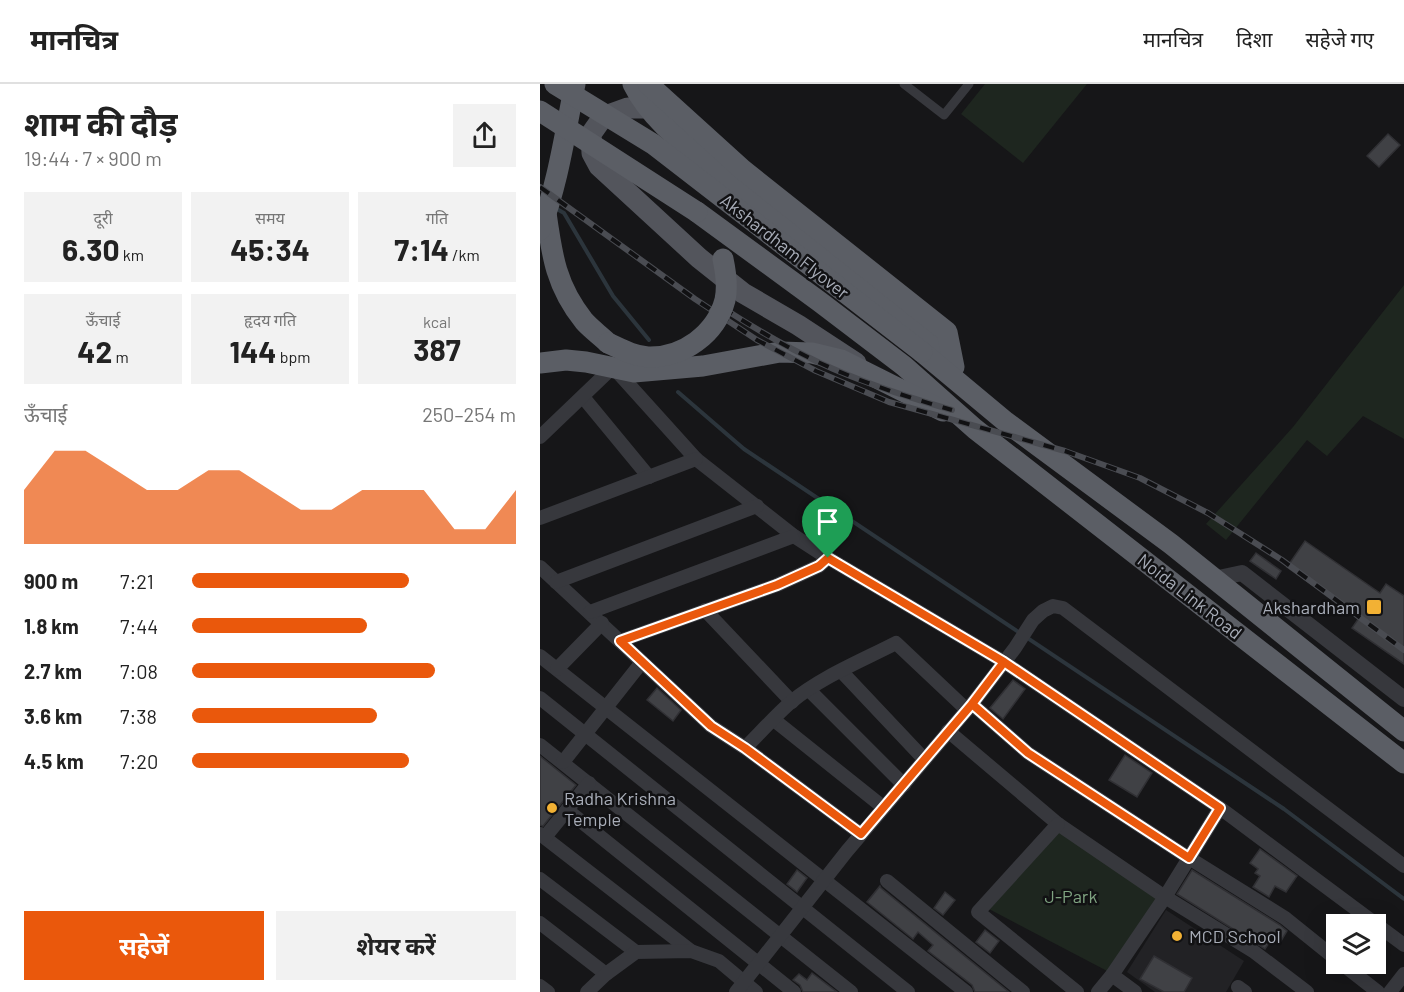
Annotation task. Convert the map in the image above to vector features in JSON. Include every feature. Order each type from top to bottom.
[{"type":"highway","name":"Akshardham Flyover","points":[[555,84],[653,144],[922,352],[1006,422]]},
{"type":"highway","points":[[575,84],[543,222],[559,280],[585,322],[608,343],[627,352],[647,357],[668,355],[687,348],[704,336],[717,319],[725,300],[727,279],[723,259],[696,212]]},
{"type":"highway","points":[[633,84],[648,108],[665,126],[786,228],[924,337],[1006,422]]},
{"type":"highway","points":[[648,84],[743,170],[947,332],[954,367]]},
{"type":"highway","name":"Akshardham Flyover","points":[[540,111],[696,212],[820,302],[904,366],[975,429]]},
{"type":"highway","points":[[540,363],[566,360],[634,372],[662,371],[703,366],[780,351],[812,353],[841,360],[975,429]]},
{"type":"highway","name":"Noida Link Road","points":[[1006,422],[1157,533],[1404,731]]},
{"type":"highway","name":"Noida Link Road","points":[[975,429],[1404,764]]},
{"type":"main road","points":[[648,108],[628,108],[603,117],[591,134],[592,153],[599,166],[699,258],[743,293],[798,325],[879,378]]},
{"type":"street","points":[[904,84],[944,115],[969,84]]},
{"type":"street","points":[[540,438],[613,367],[696,459],[794,536],[1004,662],[1220,808],[1404,945]]},
{"type":"street","points":[[583,398],[649,477]]},
{"type":"street","points":[[540,518],[696,459]]},
{"type":"street","points":[[556,582],[757,506]]},
{"type":"street","points":[[590,612],[794,536]]},
{"type":"street","points":[[620,641],[777,585],[819,566],[828,558]]},
{"type":"street","points":[[540,567],[711,726],[745,748],[861,834]]},
{"type":"street","points":[[1214,579],[1242,573],[1404,699]]},
{"type":"street","points":[[741,987],[824,879],[969,707],[1015,648],[1033,620],[1053,606],[1063,608],[1404,866]]},
{"type":"street","points":[[705,610],[792,702]]},
{"type":"street","points":[[557,669],[602,623]]},
{"type":"street","points":[[745,748],[792,702],[809,690],[896,643],[969,707],[1028,753],[1285,918],[1326,951]]},
{"type":"street","points":[[540,656],[966,992]]},
{"type":"street","points":[[563,762],[642,662]]},
{"type":"street","points":[[841,671],[924,759]]},
{"type":"street","points":[[809,690],[904,785]]},
{"type":"street","points":[[540,698],[908,992]]},
{"type":"street","points":[[774,720],[883,807]]},
{"type":"street","points":[[948,731],[1058,824],[1165,897],[1253,951],[1307,992]]},
{"type":"street","points":[[540,745],[851,992]]},
{"type":"street","points":[[589,783],[542,836],[691,951],[719,961],[741,987],[756,992]]},
{"type":"street","points":[[1098,992],[1165,897],[1220,808]]},
{"type":"street","points":[[567,810],[794,992]]},
{"type":"street","points":[[1058,824],[978,912],[1077,992]]},
{"type":"street","points":[[540,879],[636,952]]},
{"type":"street","points":[[887,881],[1023,992]]},
{"type":"street","points":[[540,923],[606,974]]},
{"type":"street","points":[[587,992],[606,974],[636,952],[691,951]]},
{"type":"street","points":[[1355,974],[1378,992]]},
{"type":"street","points":[[1112,975],[1135,992]]},
{"type":"street","points":[[540,986],[548,992]]},
{"type":"shaded area","name":"MCD School","points":[[1166,910],[1244,961],[1226,992],[1155,992],[1127,972]]},
{"type":"green space","points":[[985,84],[1087,84],[1023,163],[961,114]]},
{"type":"green space","points":[[1404,285],[1404,439],[1363,416],[1327,456],[1307,440],[1226,540],[1206,524],[1293,427]]},
{"type":"green space","name":"J-Park","points":[[1058,825],[1161,898],[1111,973],[989,909]]},
{"type":"building","points":[[1388,134],[1400,145],[1379,167],[1367,156]]},
{"type":"building","name":"Akshardham","points":[[1305,541],[1380,593],[1386,584],[1404,596],[1404,664],[1352,628],[1359,618],[1287,567]]},
{"type":"building","points":[[1256,553],[1281,571],[1276,579],[1250,561]]},
{"type":"building","points":[[1013,680],[1025,689],[1003,719],[990,708]]},
{"type":"building","points":[[657,688],[681,710],[673,721],[647,700]]},
{"type":"building","points":[[1125,755],[1152,773],[1137,797],[1109,780]]},
{"type":"building","name":"Radha Krishna Temple","points":[[540,756],[576,785],[543,826],[540,825]]},
{"type":"building","points":[[1260,849],[1297,876],[1286,892],[1275,886],[1269,897],[1253,887],[1260,876],[1255,873],[1258,869],[1250,863]]},
{"type":"building","points":[[797,870],[807,878],[797,892],[787,884]]},
{"type":"building","points":[[1192,870],[1280,925],[1287,931],[1281,941],[1273,937],[1265,949],[1177,894]]},
{"type":"building","points":[[880,886],[1009,992],[975,992],[972,985],[928,951],[933,945],[918,932],[913,939],[867,902]]},
{"type":"building","points":[[945,892],[955,900],[943,915],[934,908]]},
{"type":"building","points":[[985,930],[999,941],[990,953],[976,942]]},
{"type":"building","points":[[1154,956],[1192,978],[1184,992],[1164,992],[1140,979]]},
{"type":"building","points":[[812,973],[837,992],[803,992],[800,985],[793,980],[799,974],[807,980]]},
{"type":"waterway","points":[[555,208],[564,213],[613,296],[649,340]]},
{"type":"waterway","points":[[678,392],[744,449],[1284,809],[1404,899]]},
{"type":"railway","points":[[540,187],[695,299],[757,340],[816,371],[889,402],[1065,451],[1140,478],[1208,513],[1282,560],[1404,650]]},
{"type":"railway","points":[[723,308],[783,344],[836,370],[885,389],[952,410]]},
{"type":"place","name":"Akshardham","points":[[1374,607]]},
{"type":"place","name":"Radha Krishna Temple","points":[[552,808]]},
{"type":"place","name":"MCD School","points":[[1177,936]]},
{"type":"route","points":[[828,558],[819,566],[777,585],[620,641],[711,726],[745,748],[861,834],[972,704],[1004,662],[1220,808],[1189,858],[1028,753],[972,704],[1004,662],[828,558]]}]
